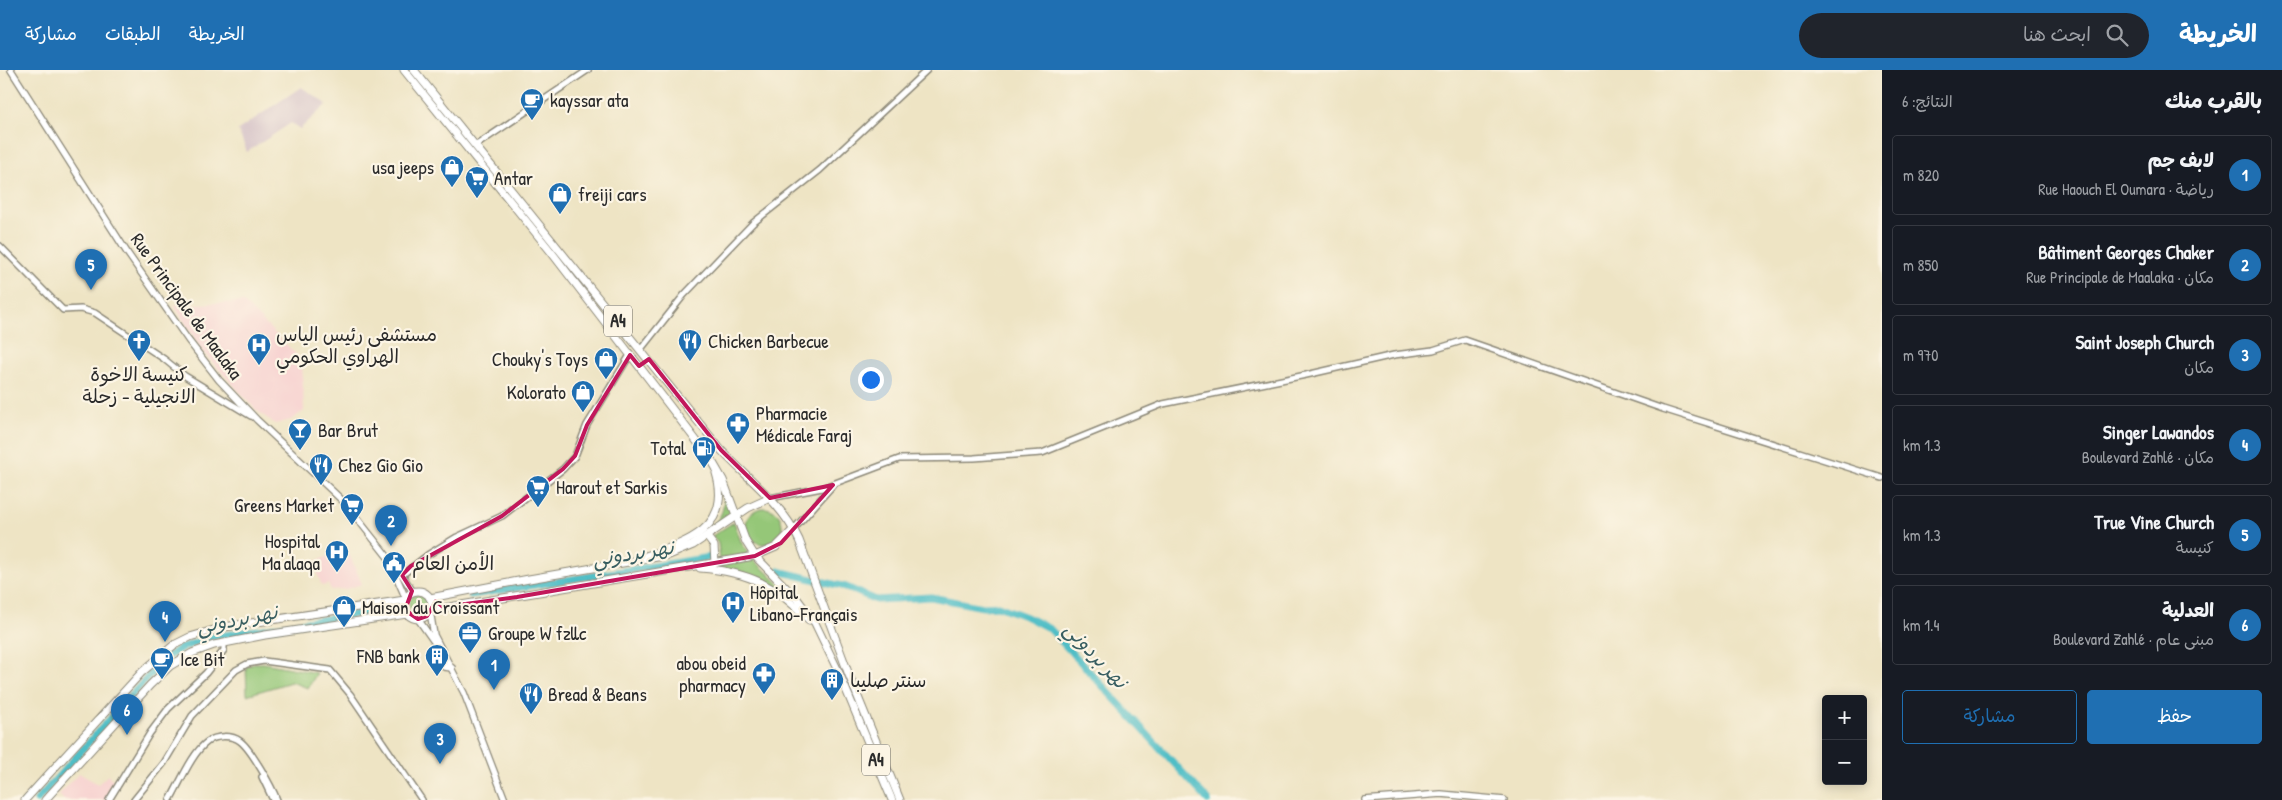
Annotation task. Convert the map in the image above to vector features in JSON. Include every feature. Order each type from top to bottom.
[{"type":"highway","name":"A4","points":[[404,70],[552,252],[707,455],[723,480],[746,542],[755,556],[798,600],[818,628],[840,675],[892,800]]},
{"type":"highway","name":"A4","points":[[414,70],[556,248],[632,338],[722,450],[770,498],[794,529],[848,675],[900,800]]},
{"type":"highway","points":[[623,346],[632,338]]},
{"type":"highway","points":[[639,366],[649,359]]},
{"type":"highway","points":[[628,563],[686,540],[703,530],[713,520],[719,509],[721,495],[716,473],[707,455]]},
{"type":"highway","points":[[430,598],[678,553],[707,537],[753,505],[770,498]]},
{"type":"highway","points":[[431,610],[755,556],[776,547],[794,529]]},
{"type":"highway","points":[[707,537],[714,546],[715,563]]},
{"type":"highway","points":[[685,568],[724,571],[756,579],[778,591],[818,628]]},
{"type":"highway","points":[[25,800],[80,752],[180,659],[205,648],[224,644],[404,614],[418,619],[427,616],[431,610],[430,598],[422,592],[413,592],[403,600],[224,628],[190,637],[174,645],[160,655],[140,675],[80,752],[44,800]]},
{"type":"highway","points":[[442,595],[440,601],[444,607]]},
{"type":"highway","points":[[403,600],[404,614]]},
{"type":"highway","points":[[140,675],[150,685]]},
{"type":"main road","name":"Rue Principale de Maalaka","points":[[11,70],[128,254],[188,340],[219,380],[257,420],[335,493],[389,558],[413,592]]},
{"type":"main road","name":"Rue Principale de Maalaka","points":[[389,558],[403,600]]},
{"type":"main road","points":[[431,610],[432,628]]},
{"type":"main road","points":[[418,619],[437,646],[444,667],[452,668]]},
{"type":"main road","points":[[423,627],[428,624],[432,628],[464,693],[505,800]]},
{"type":"main road","points":[[1365,800],[1441,794],[1504,800]]},
{"type":"street","points":[[475,146],[588,70]]},
{"type":"street","points":[[641,349],[684,296],[753,223],[820,170],[926,70]]},
{"type":"street","points":[[0,246],[63,310],[81,308],[95,313],[186,376],[257,420]]},
{"type":"street","points":[[770,498],[805,493],[899,458],[974,458],[1042,453],[1069,444],[1143,410],[1163,404],[1394,355],[1433,350],[1465,340],[1662,409],[1882,478]]},
{"type":"street","points":[[402,575],[436,550],[502,516],[564,470],[575,456],[587,425],[630,355]]},
{"type":"street","points":[[794,529],[833,484]]},
{"type":"street","points":[[109,800],[168,709],[206,673],[224,650],[224,644]]},
{"type":"street","points":[[134,800],[164,763],[192,716],[236,670],[246,664],[264,661],[330,670],[350,694],[422,800]]},
{"type":"street","points":[[170,800],[198,750],[208,740],[229,737],[239,740],[247,748],[277,800]]},
{"type":"street","points":[[272,793],[273,800]]},
{"type":"highlighted area","points":[[630,355],[639,366],[649,359],[721,450],[770,498],[833,485],[781,543],[755,556],[517,597],[443,607],[436,601],[427,616],[418,619],[405,610],[412,591],[402,575],[411,566],[502,516],[563,469],[575,456],[587,425]]},
{"type":"shaded area","points":[[301,87],[327,104],[300,129],[291,123],[247,152],[238,130]]},
{"type":"shaded area","name":"مستشفى رئيس الياس الهراوي الحكومي","points":[[243,302],[302,360],[304,411],[291,420],[275,424],[256,410],[202,351],[174,305]]},
{"type":"shaded area","name":"Hospital Ma'alaqa","points":[[347,549],[362,584],[346,589],[331,590],[328,584],[322,586],[313,562]]},
{"type":"shaded area","points":[[79,773],[98,784],[108,775],[116,784],[106,800],[64,800],[59,795]]},
{"type":"green space","points":[[724,485],[732,514],[703,536],[682,548],[712,527],[717,521],[723,508]]},
{"type":"green space","points":[[764,508],[776,514],[782,526],[776,538],[764,544],[752,538],[746,526],[752,514]]},
{"type":"green space","points":[[734,522],[741,542],[749,554],[720,559],[718,543],[712,536]]},
{"type":"green space","points":[[754,560],[798,602],[765,579],[715,566]]},
{"type":"green space","points":[[414,595],[422,595],[427,600],[425,611],[414,613],[409,608],[409,600]]},
{"type":"green space","points":[[254,663],[264,663],[317,673],[308,688],[291,682],[247,695],[246,667]]},
{"type":"waterway","name":"نهر بردوني","points":[[471,595],[711,557]]},
{"type":"waterway","name":"نهر بردوني","points":[[778,571],[846,587],[876,600],[931,597],[983,607],[998,606],[1027,617],[1050,629],[1208,800]]},
{"type":"waterway","name":"نهر بردوني","points":[[37,800],[163,660],[179,649],[207,638],[388,609]]},
{"type":"place","name":"kayssar ata","points":[[532,121]]},
{"type":"place","name":"usa jeeps","points":[[452,188]]},
{"type":"place","name":"Antar","points":[[477,199]]},
{"type":"place","name":"freiji cars","points":[[560,215]]},
{"type":"place","name":"True Vine Church","points":[[91,290]]},
{"type":"place","name":"كنيسة الاخوة الانجيلية - زحلة","points":[[139,362]]},
{"type":"place","name":"Chicken Barbecue","points":[[690,362]]},
{"type":"place","name":"مستشفى رئيس الياس الهراوي الحكومي","points":[[259,366]]},
{"type":"place","name":"Chouky's Toys","points":[[606,380]]},
{"type":"place","name":"Kolorato","points":[[583,413]]},
{"type":"place","name":"Pharmacie Médicale Faraj","points":[[738,445]]},
{"type":"place","name":"Bar Brut","points":[[300,451]]},
{"type":"place","name":"Total","points":[[704,469]]},
{"type":"place","name":"Chez Gio Gio","points":[[321,486]]},
{"type":"place","name":"Harout et Sarkis","points":[[538,508]]},
{"type":"place","name":"Greens Market","points":[[352,526]]},
{"type":"place","name":"Bâtiment Georges Chaker","points":[[391,546]]},
{"type":"place","name":"Hospital Ma'alaqa","points":[[337,573]]},
{"type":"place","name":"الأمن العام","points":[[394,584]]},
{"type":"place","name":"Hôpital Libano-Français","points":[[733,624]]},
{"type":"place","name":"Maison du Croissant","points":[[344,628]]},
{"type":"place","name":"Singer Lawandos","points":[[165,642]]},
{"type":"place","name":"Groupe W fzllc","points":[[470,654]]},
{"type":"place","name":"FNB bank","points":[[437,677]]},
{"type":"place","name":"Ice Bit","points":[[162,680]]},
{"type":"place","name":"لابف جم","points":[[494,690]]},
{"type":"place","name":"abou obeid pharmacy","points":[[764,695]]},
{"type":"place","name":"سنتر صليبا","points":[[832,701]]},
{"type":"place","name":"Bread & Beans","points":[[531,715]]},
{"type":"place","name":"العدلية","points":[[127,735]]},
{"type":"place","name":"Saint Joseph Church","points":[[440,764]]}]
